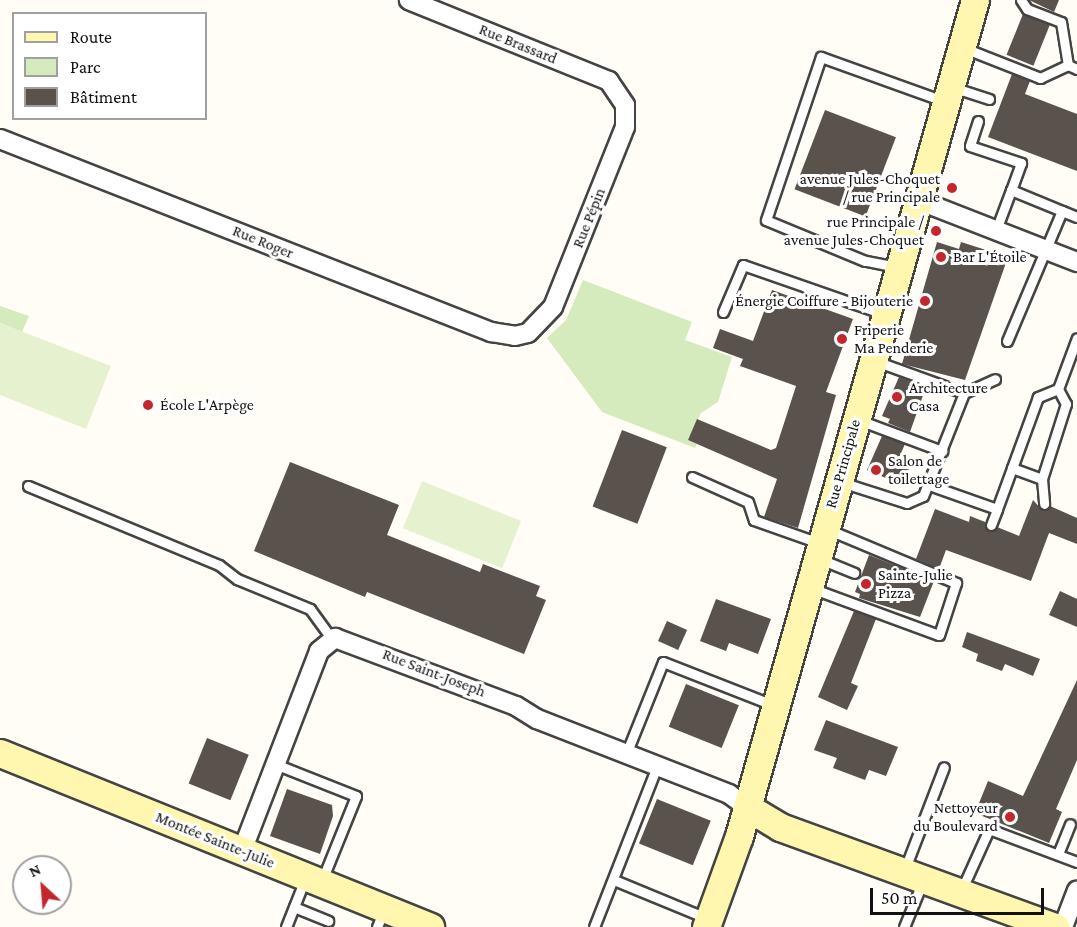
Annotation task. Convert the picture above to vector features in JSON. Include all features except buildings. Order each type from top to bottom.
[{"type":"street","name":"Rue Brassard","points":[[410,0],[599,76],[621,94]]},
{"type":"street","name":"Rue Principale","points":[[707,923],[747,807],[975,0]]},
{"type":"street","name":"Rue Pépin","points":[[528,333],[553,308],[625,127],[621,94]]},
{"type":"street","name":"Rue Roger","points":[[0,138],[490,332],[528,333]]},
{"type":"street","points":[[918,201],[1077,262]]},
{"type":"street","points":[[242,851],[319,651],[332,639]]},
{"type":"street","name":"Rue Saint-Joseph","points":[[332,639],[356,642],[626,754],[729,794],[747,807]]},
{"type":"street","name":"Montée Sainte-Julie","points":[[0,753],[313,880],[381,918],[430,927]]},
{"type":"street","points":[[747,807],[780,827],[1055,927]]},
{"type":"street","points":[[1063,927],[1077,891]]},
{"type":"lane","points":[[962,47],[1040,78],[1072,67],[1061,22],[1027,9],[1021,0]]},
{"type":"lane","points":[[899,268],[877,260],[865,261],[766,220],[821,57],[948,94],[989,99]]},
{"type":"lane","points":[[978,121],[970,146],[1021,163],[996,230]]},
{"type":"lane","points":[[1011,190],[1077,216]]},
{"type":"lane","points":[[1007,341],[1062,211]]},
{"type":"lane","points":[[723,312],[743,265],[886,314]]},
{"type":"lane","points":[[991,525],[1038,397],[1058,389],[1077,338]]},
{"type":"lane","points":[[873,360],[964,393]]},
{"type":"lane","points":[[839,481],[907,503],[923,496],[964,393],[994,379]]},
{"type":"lane","points":[[1044,504],[1042,479],[1066,404],[1058,389]]},
{"type":"lane","points":[[856,419],[942,451]]},
{"type":"lane","points":[[1012,468],[1042,479]]},
{"type":"lane","points":[[692,477],[748,502],[754,520],[821,544],[956,583],[939,635],[809,587]]},
{"type":"lane","points":[[929,485],[997,509]]},
{"type":"lane","points":[[28,486],[219,565],[237,579],[310,609],[332,639]]},
{"type":"lane","points":[[821,544],[854,573]]},
{"type":"lane","points":[[626,754],[663,663],[775,706]]},
{"type":"lane","points":[[275,764],[356,796],[313,880],[294,907],[286,927]]},
{"type":"lane","points":[[594,927],[657,766]]},
{"type":"lane","points":[[904,927],[914,875],[944,767]]},
{"type":"lane","points":[[1058,854],[1070,824]]},
{"type":"lane","points":[[961,892],[988,829],[1077,862]]},
{"type":"lane","points":[[614,880],[707,923]]},
{"type":"lane","points":[[294,907],[328,921]]},
{"type":"green space","points":[[583,280],[692,322],[685,340],[732,357],[718,402],[701,413],[688,440],[697,444],[695,448],[602,412],[547,338],[566,320]]},
{"type":"green space","points":[[0,306],[29,316],[22,332],[0,323]]},
{"type":"green space","points":[[0,323],[111,366],[86,429],[0,395]]},
{"type":"green space","points":[[422,481],[521,521],[502,568],[403,528]]},
{"type":"place","name":"avenue Jules-Choquet / rue Principale","points":[[952,188]]},
{"type":"place","name":"rue Principale / avenue Jules-Choquet","points":[[936,231]]},
{"type":"place","name":"Bar L'Étoile","points":[[941,257]]},
{"type":"place","name":"Énergie Coiffure - Bijouterie","points":[[925,301]]},
{"type":"place","name":"Friperie Ma Penderie","points":[[842,339]]},
{"type":"place","name":"Architecture Casa","points":[[897,397]]},
{"type":"place","name":"École L'Arpège","points":[[148,405]]},
{"type":"place","name":"Salon de toilettage","points":[[876,470]]},
{"type":"place","name":"Sainte-Julie Pizza","points":[[866,584]]},
{"type":"place","name":"Nettoyeur du Boulevard","points":[[1010,817]]}]
